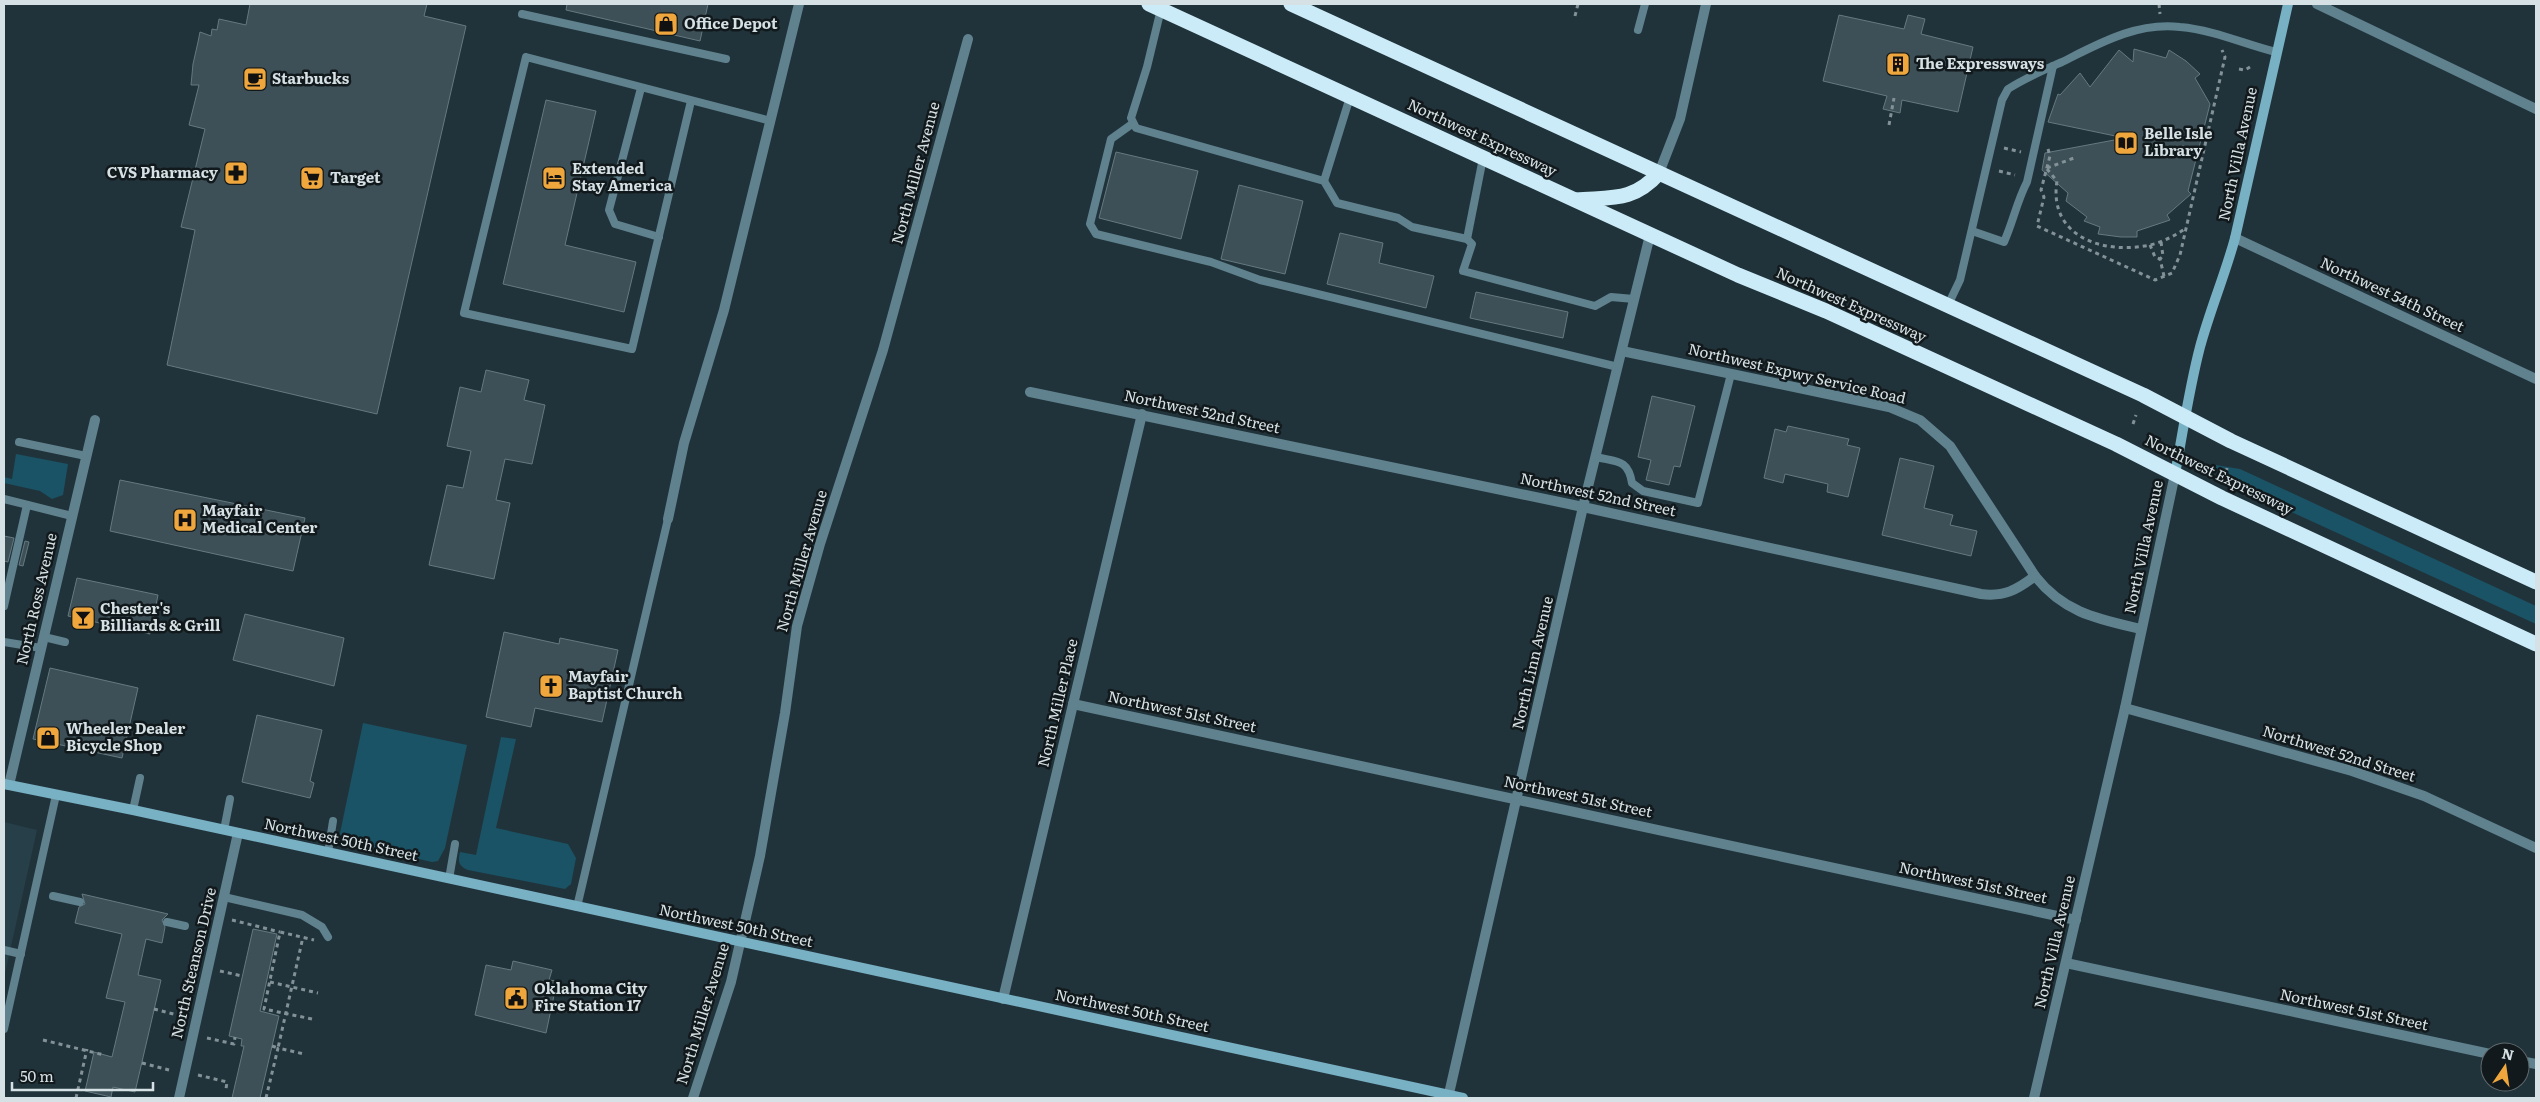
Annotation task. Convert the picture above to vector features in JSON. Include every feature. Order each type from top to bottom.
[{"type":"highway","points":[[1291,4],[2143,395],[2185,418],[2536,582]]},
{"type":"highway","name":"Northwest Expressway","points":[[1155,6],[1650,235],[1738,275],[1826,311],[2116,444],[2222,498],[2536,644]]},
{"type":"highway","points":[[1574,200],[1636,193],[1647,186],[1659,173]]},
{"type":"street","points":[[668,519],[684,443],[724,310],[799,4]]},
{"type":"street","points":[[1659,173],[1680,119],[1706,4]]},
{"type":"street","name":"North Villa Avenue","points":[[2034,1098],[2125,708],[2200,348],[2235,238],[2288,4]]},
{"type":"street","points":[[2317,4],[2536,109]]},
{"type":"street","name":"North Miller Avenue","points":[[693,1098],[731,982],[760,856],[785,713],[797,626],[820,544],[883,350],[968,39]]},
{"type":"street","name":"North Linn Avenue","points":[[1448,1097],[1518,799],[1583,507],[1650,235]]},
{"type":"street","name":"Northwest 54th Street","points":[[2235,238],[2536,379]]},
{"type":"street","name":"Northwest Expwy Service Road","points":[[1622,351],[1889,407],[1920,420],[1950,446],[2035,576]]},
{"type":"street","name":"Northwest 52nd Street","points":[[1030,392],[1583,507],[1981,594],[1996,596],[2009,593],[2035,576]]},
{"type":"street","name":"North Miller Place","points":[[1003,999],[1142,414]]},
{"type":"street","name":"North Ross Avenue","points":[[6,785],[42,648],[95,420]]},
{"type":"street","points":[[2035,576],[2046,591],[2069,608],[2104,620],[2141,629]]},
{"type":"street","name":"Northwest 51st Street","points":[[1073,704],[2076,920]]},
{"type":"street","name":"Northwest 52nd Street","points":[[2125,708],[2352,771],[2424,796],[2536,848]]},
{"type":"street","name":"Northwest 50th Street","points":[[6,785],[133,810],[1448,1097],[1462,1098]]},
{"type":"street","name":"North Steanson Drive","points":[[178,1098],[238,833]]},
{"type":"street","name":"Northwest 51st Street","points":[[2066,963],[2480,1052]]},
{"type":"lane","points":[[1638,30],[1645,4]]},
{"type":"lane","points":[[1155,6],[1147,66],[1131,118],[1132,124],[1136,128],[1324,181],[1337,203],[1398,218],[1412,228],[1467,239],[1472,244],[1463,271],[1595,306],[1611,297],[1634,299]]},
{"type":"lane","points":[[522,14],[726,60]]},
{"type":"lane","points":[[1948,305],[1960,280],[2004,94],[2016,84],[2124,33],[2152,27],[2179,27],[2210,32],[2276,52]]},
{"type":"lane","points":[[692,101],[632,350],[464,312],[526,57],[771,121]]},
{"type":"lane","points":[[1972,232],[2004,242],[2012,224],[2019,197],[2027,182],[2053,66]]},
{"type":"lane","points":[[641,88],[609,210],[615,224],[659,237]]},
{"type":"lane","points":[[1324,181],[1350,97]]},
{"type":"lane","points":[[1132,124],[1111,139],[1090,224],[1096,234],[1211,262],[1260,280],[1618,367]]},
{"type":"lane","points":[[1467,239],[1483,158]]},
{"type":"lane","points":[[1596,457],[1624,463],[1630,470],[1632,483],[1643,491],[1698,503],[1731,374]]},
{"type":"lane","points":[[19,442],[86,456]]},
{"type":"lane","points":[[4,499],[72,516]]},
{"type":"lane","points":[[4,606],[27,505]]},
{"type":"lane","points":[[577,907],[668,519]]},
{"type":"lane","points":[[44,637],[65,642]]},
{"type":"lane","points":[[4,642],[42,648]]},
{"type":"lane","points":[[133,810],[140,778]]},
{"type":"lane","points":[[4,1029],[56,795]]},
{"type":"lane","points":[[224,830],[230,799]]},
{"type":"lane","points":[[328,853],[333,821]]},
{"type":"lane","points":[[449,879],[455,844]]},
{"type":"lane","points":[[53,896],[80,902]]},
{"type":"lane","points":[[224,897],[302,915],[322,927],[328,938]]},
{"type":"lane","points":[[167,922],[185,926]]},
{"type":"lane","points":[[4,950],[20,954]]},
{"type":"path","points":[[1575,16],[1578,4]]},
{"type":"path","points":[[2048,146],[2050,156],[2041,190],[2044,197],[2037,226],[2155,280],[2172,273],[2177,264],[2186,229],[2224,67],[2225,54],[2219,47]]},
{"type":"path","points":[[2239,69],[2245,70],[2250,68]]},
{"type":"path","points":[[1889,125],[1894,98]]},
{"type":"path","points":[[2182,147],[2204,152]]},
{"type":"path","points":[[2041,169],[2074,158]]},
{"type":"path","points":[[2047,168],[2056,181],[2055,202],[2061,218],[2067,226],[2082,237],[2100,244],[2119,247],[2150,245],[2162,242],[2186,229]]},
{"type":"path","points":[[2078,245],[2082,237]]},
{"type":"path","points":[[2162,242],[2160,248],[2163,256],[2160,259],[2164,276]]},
{"type":"path","points":[[2150,245],[2154,250],[2155,257],[2160,259]]},
{"type":"path","points":[[2154,250],[2160,248]]},
{"type":"path","points":[[2133,424],[2136,415]]},
{"type":"path","points":[[2226,478],[2227,468]]},
{"type":"path","points":[[232,920],[319,942]]},
{"type":"path","points":[[280,932],[264,1009],[312,1019]]},
{"type":"path","points":[[266,1098],[287,1014],[303,937]]},
{"type":"path","points":[[220,971],[242,976]]},
{"type":"path","points":[[270,982],[318,993]]},
{"type":"path","points":[[154,1009],[181,1016]]},
{"type":"path","points":[[204,1037],[234,1044],[235,1037]]},
{"type":"path","points":[[43,1040],[87,1049],[104,1055]]},
{"type":"path","points":[[272,1046],[304,1054]]},
{"type":"path","points":[[76,1098],[87,1049]]},
{"type":"path","points":[[142,1063],[169,1070]]},
{"type":"path","points":[[195,1074],[228,1082],[226,1089]]},
{"type":"shaded area","points":[[16,454],[68,464],[63,495],[52,499],[40,491],[4,483],[4,477],[12,479]]},
{"type":"shaded area","points":[[2216,465],[2240,469],[2536,606],[2536,624],[2239,488],[2214,468]]},
{"type":"shaded area","points":[[363,723],[467,745],[445,848],[438,861],[432,862],[344,842],[339,838]]},
{"type":"shaded area","points":[[501,737],[516,739],[496,828],[568,844],[576,858],[571,884],[565,889],[468,870],[459,863],[460,852],[476,855]]},
{"type":"shaded area","points":[[4,822],[37,830],[4,978]]},
{"type":"building","name":"Target","points":[[250,4],[427,4],[424,16],[466,26],[377,414],[167,365],[195,230],[181,227],[205,129],[189,125],[199,85],[191,85],[193,64],[200,32],[211,36],[212,29],[217,30],[219,19],[246,25]]},
{"type":"building","name":"Office Depot","points":[[567,4],[708,4],[700,41],[566,10]]},
{"type":"building","name":"The Expressways","points":[[1839,15],[1904,29],[1908,15],[1925,19],[1921,34],[1973,47],[1958,112],[1902,100],[1900,113],[1883,109],[1887,96],[1823,81]]},
{"type":"building","name":"Belle Isle Library","points":[[2134,49],[2166,58],[2169,50],[2186,61],[2200,74],[2195,78],[2210,104],[2188,191],[2191,194],[2167,215],[2170,220],[2137,231],[2137,237],[2098,234],[2100,227],[2084,221],[2087,217],[2066,201],[2068,193],[2042,170],[2045,153],[2125,138],[2048,122],[2058,94],[2060,95],[2080,73],[2090,87],[2119,50],[2133,62]]},
{"type":"building","name":"Extended Stay America","points":[[546,100],[596,111],[565,245],[636,262],[624,312],[503,284]]},
{"type":"building","points":[[1116,152],[1198,171],[1181,239],[1099,218]]},
{"type":"building","points":[[1239,185],[1303,201],[1285,274],[1221,259]]},
{"type":"building","points":[[1340,233],[1383,243],[1379,263],[1434,276],[1426,308],[1327,284]]},
{"type":"building","points":[[1476,292],[1568,312],[1563,338],[1470,318]]},
{"type":"building","points":[[486,370],[529,380],[524,400],[545,405],[532,464],[505,459],[496,500],[510,503],[494,579],[429,565],[447,485],[463,488],[471,451],[447,446],[460,387],[481,392]]},
{"type":"building","points":[[1652,396],[1695,406],[1680,467],[1674,466],[1669,485],[1646,480],[1651,460],[1638,457]]},
{"type":"building","points":[[1788,426],[1849,439],[1847,445],[1860,448],[1848,497],[1827,492],[1828,484],[1785,474],[1783,483],[1764,478],[1775,429],[1786,432]]},
{"type":"building","points":[[1900,458],[1934,466],[1924,508],[1953,515],[1950,525],[1977,531],[1971,556],[1882,535]]},
{"type":"building","points":[[120,480],[305,518],[293,571],[110,531]]},
{"type":"building","points":[[4,536],[14,538],[8,562],[4,561]]},
{"type":"building","points":[[25,541],[29,542],[23,566],[19,565]]},
{"type":"building","points":[[77,578],[158,595],[150,634],[68,616]]},
{"type":"building","points":[[245,614],[344,638],[334,686],[233,660]]},
{"type":"building","name":"Mayfair Baptist Church","points":[[504,632],[559,644],[560,638],[618,650],[602,722],[535,708],[531,727],[486,717]]},
{"type":"building","points":[[50,668],[138,688],[122,758],[33,739]]},
{"type":"building","points":[[257,715],[322,730],[310,781],[314,783],[310,798],[242,782]]},
{"type":"building","points":[[82,894],[168,914],[162,920],[165,927],[162,943],[146,939],[138,975],[161,980],[135,1092],[113,1087],[111,1097],[85,1091],[94,1052],[112,1057],[125,1002],[106,998],[122,934],[75,923],[79,907],[85,904]]},
{"type":"building","points":[[253,929],[277,934],[260,1011],[279,1016],[260,1098],[232,1098],[244,1046],[241,1046],[242,1039],[229,1036]]},
{"type":"building","name":"Oklahoma City Fire Station 17","points":[[513,961],[552,970],[549,980],[557,981],[546,1033],[475,1015],[486,965],[511,970]]},
{"type":"place","name":"Office Depot","points":[[666,24]]},
{"type":"place","name":"The Expressways","points":[[1898,64]]},
{"type":"place","name":"Starbucks","points":[[255,79]]},
{"type":"place","name":"Belle Isle Library","points":[[2126,143]]},
{"type":"place","name":"CVS Pharmacy","points":[[236,173]]},
{"type":"place","name":"Target","points":[[312,178]]},
{"type":"place","name":"Extended Stay America","points":[[554,178]]},
{"type":"place","name":"Mayfair Medical Center","points":[[185,520]]},
{"type":"place","name":"Chester's Billiards & Grill","points":[[83,618]]},
{"type":"place","name":"Mayfair Baptist Church","points":[[551,686]]},
{"type":"place","name":"Wheeler Dealer Bicycle Shop","points":[[48,738]]},
{"type":"place","name":"Oklahoma City Fire Station 17","points":[[516,998]]}]
